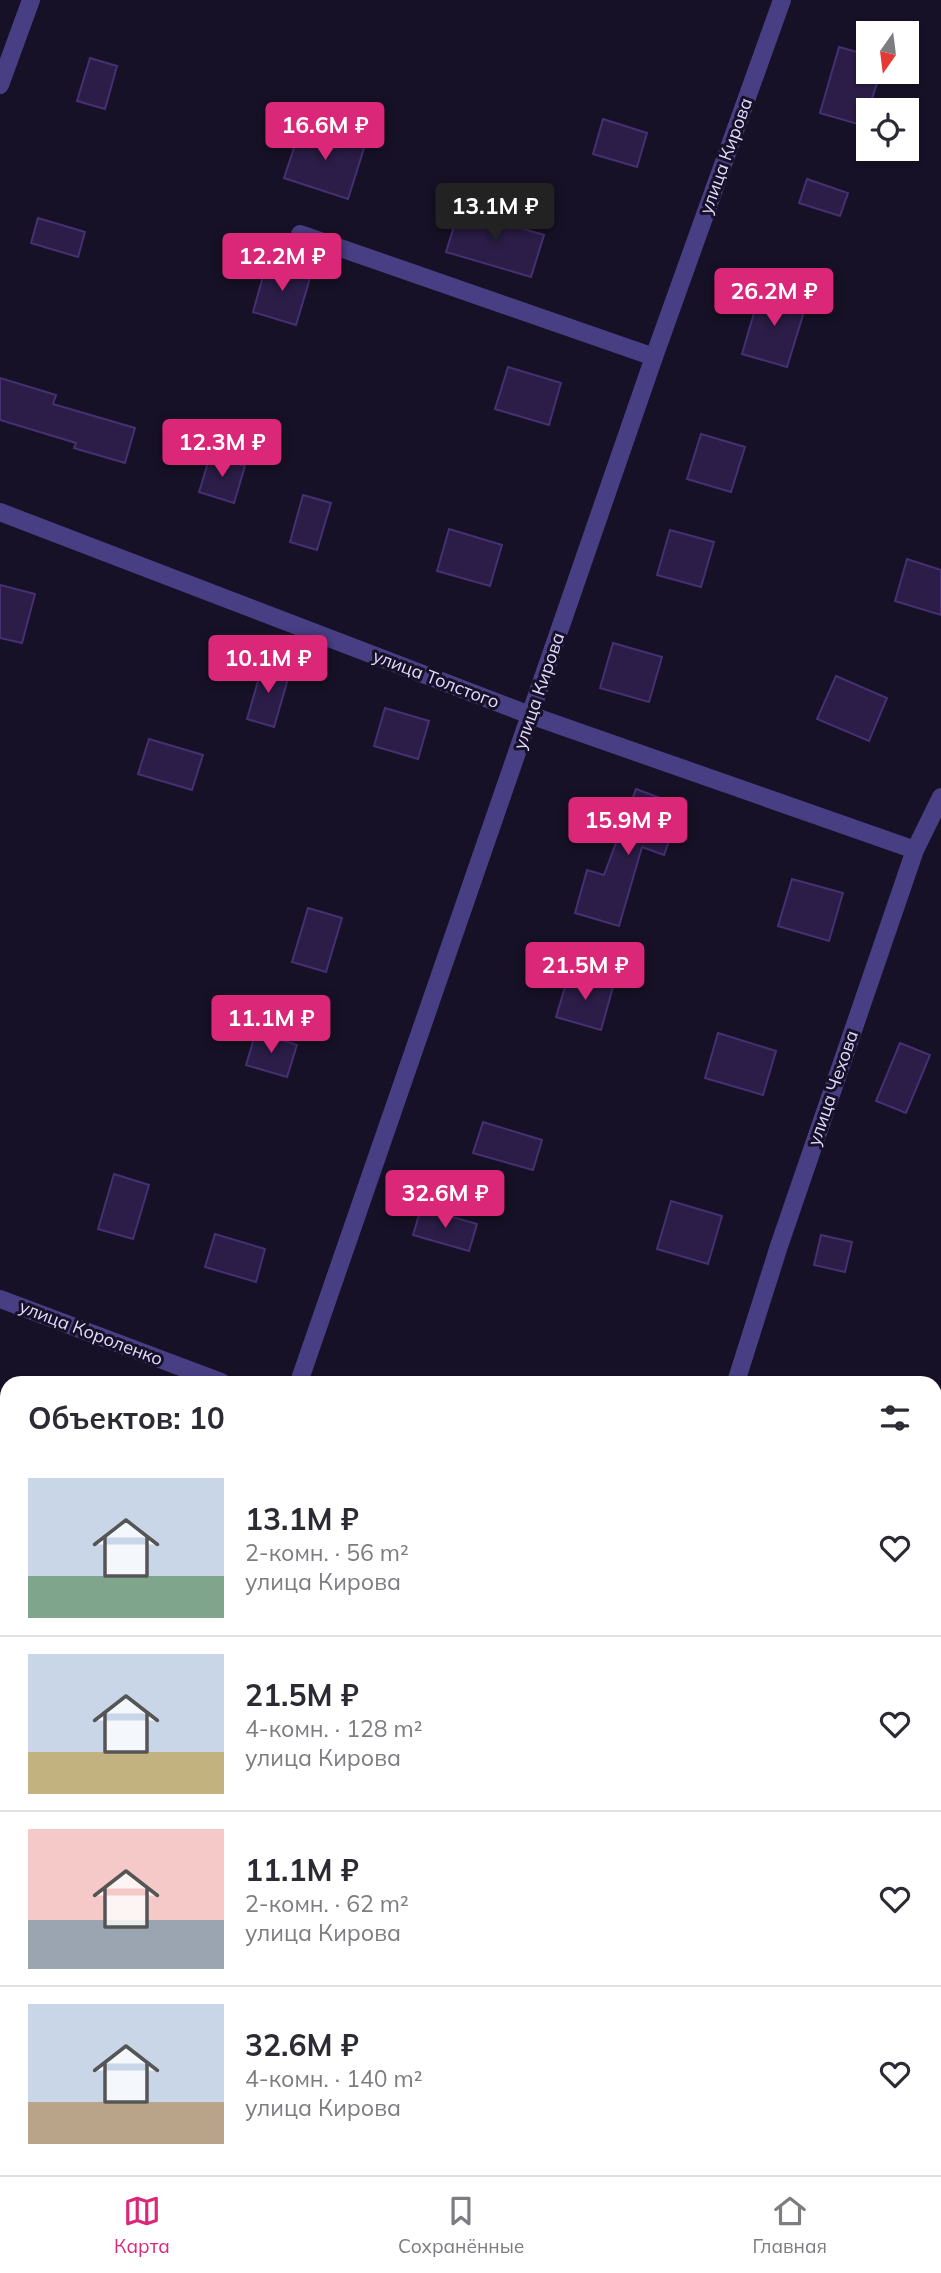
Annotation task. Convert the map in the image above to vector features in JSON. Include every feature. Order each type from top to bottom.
[{"type":"street","points":[[0,85],[31,0]]},
{"type":"street","name":"улица Кирова","points":[[301,1376],[654,358],[782,0]]},
{"type":"street","points":[[300,234],[654,358]]},
{"type":"street","name":"улица Толстого","points":[[0,512],[530,715],[915,850]]},
{"type":"street","name":"улица Чехова","points":[[738,1376],[915,850],[941,797]]},
{"type":"street","name":"улица Короленко","points":[[0,1299],[206,1376]]},
{"type":"building","points":[[839,47],[856,52],[856,84],[877,84],[872,98],[856,98],[856,124],[820,113]]},
{"type":"building","points":[[90,58],[117,66],[105,109],[77,101]]},
{"type":"building","points":[[603,119],[647,133],[637,167],[593,154]]},
{"type":"building","points":[[302,124],[365,145],[348,199],[284,178]]},
{"type":"building","points":[[807,179],[848,193],[840,216],[799,203]]},
{"type":"building","points":[[459,210],[544,235],[531,277],[446,252]]},
{"type":"building","points":[[38,218],[85,232],[78,257],[31,243]]},
{"type":"building","points":[[267,262],[311,275],[296,325],[253,312]]},
{"type":"building","points":[[761,289],[807,302],[787,367],[742,354]]},
{"type":"building","points":[[508,367],[561,383],[549,425],[495,409]]},
{"type":"building","points":[[0,378],[56,395],[53,404],[135,428],[125,463],[74,448],[76,443],[0,420]]},
{"type":"building","points":[[701,434],[745,447],[731,492],[687,479]]},
{"type":"building","points":[[210,456],[245,466],[234,503],[199,492]]},
{"type":"building","points":[[303,495],[331,503],[317,550],[290,542]]},
{"type":"building","points":[[449,529],[502,545],[490,586],[437,571]]},
{"type":"building","points":[[670,530],[714,542],[701,587],[657,575]]},
{"type":"building","points":[[907,559],[941,570],[941,615],[895,601]]},
{"type":"building","points":[[0,585],[35,594],[22,643],[0,638]]},
{"type":"building","points":[[613,643],[662,657],[649,702],[600,688]]},
{"type":"building","points":[[263,664],[290,672],[274,727],[247,719]]},
{"type":"building","points":[[836,676],[887,698],[869,741],[817,719]]},
{"type":"building","points":[[385,708],[429,721],[418,759],[374,746]]},
{"type":"building","points":[[149,739],[203,755],[192,790],[138,774]]},
{"type":"building","points":[[636,789],[682,806],[664,855],[642,847],[619,926],[575,913],[587,870],[604,875]]},
{"type":"building","points":[[792,879],[843,893],[829,941],[778,926]]},
{"type":"building","points":[[308,908],[342,918],[326,972],[292,962]]},
{"type":"building","points":[[569,974],[613,987],[601,1030],[556,1017]]},
{"type":"building","points":[[256,1032],[297,1045],[287,1077],[246,1065]]},
{"type":"building","points":[[718,1033],[776,1051],[763,1095],[705,1078]]},
{"type":"building","points":[[900,1043],[930,1055],[906,1113],[876,1101]]},
{"type":"building","points":[[483,1122],[542,1140],[533,1170],[473,1153]]},
{"type":"building","points":[[114,1174],[149,1185],[133,1239],[98,1229]]},
{"type":"building","points":[[671,1201],[722,1216],[708,1264],[657,1249]]},
{"type":"building","points":[[421,1208],[477,1224],[469,1251],[413,1235]]},
{"type":"building","points":[[215,1234],[265,1249],[256,1282],[205,1267]]},
{"type":"building","points":[[821,1235],[852,1242],[845,1272],[814,1265]]}]
